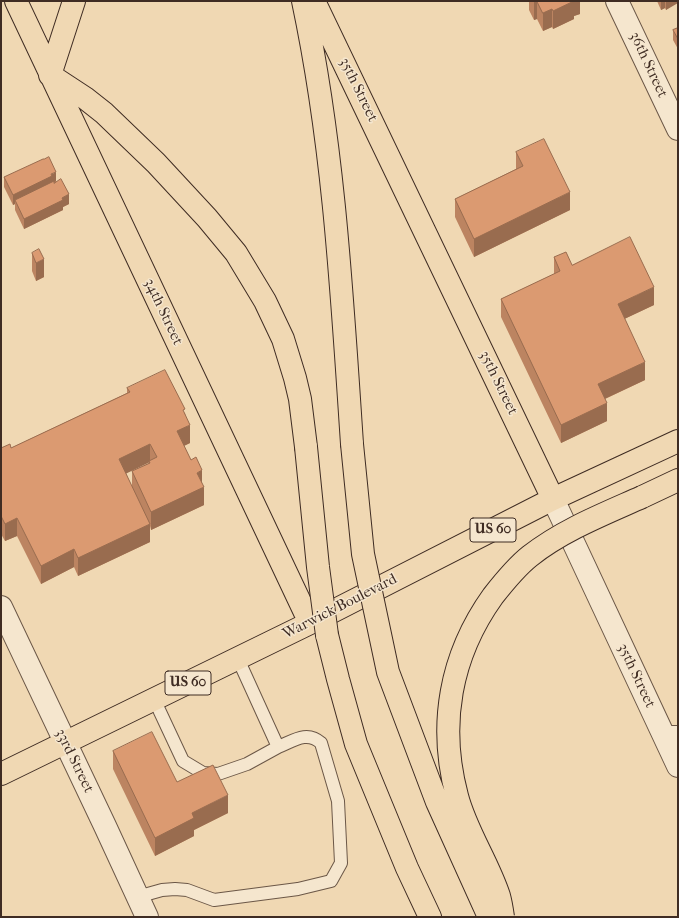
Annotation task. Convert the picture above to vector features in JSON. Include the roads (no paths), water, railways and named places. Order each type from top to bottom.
[{"type":"main road","name":"34th Street","points":[[16,1],[310,623]]},
{"type":"main road","points":[[74,1],[50,75],[85,98],[104,113],[156,163],[207,218],[236,253],[265,300],[283,339],[300,399],[318,567],[327,635],[338,679],[356,744],[407,868],[430,917]]},
{"type":"main road","points":[[303,1],[314,52],[335,210],[352,444],[363,554],[388,672],[437,802],[490,917]]},
{"type":"main road","name":"35th Street","points":[[314,1],[553,499]]},
{"type":"main road","name":"Warwick Boulevard","points":[[1,774],[310,623],[553,499],[678,441]]},
{"type":"main road","points":[[503,917],[499,896],[457,798],[451,770],[448,741],[449,707],[454,676],[467,639],[484,608],[516,569],[530,556],[561,536],[678,480]]},
{"type":"street","name":"36th Street","points":[[617,1],[678,129]]},
{"type":"street","name":"35th Street","points":[[553,499],[670,732],[678,766]]},
{"type":"street","name":"33rd Street","points":[[1,606],[138,897],[146,917]]},
{"type":"lane","points":[[238,658],[278,747]]},
{"type":"lane","points":[[138,897],[175,888],[187,890],[214,900],[298,889],[331,881],[341,863],[338,801],[321,743],[311,736],[305,737],[278,747],[248,764],[218,774],[203,773],[183,761],[154,700]]}]
